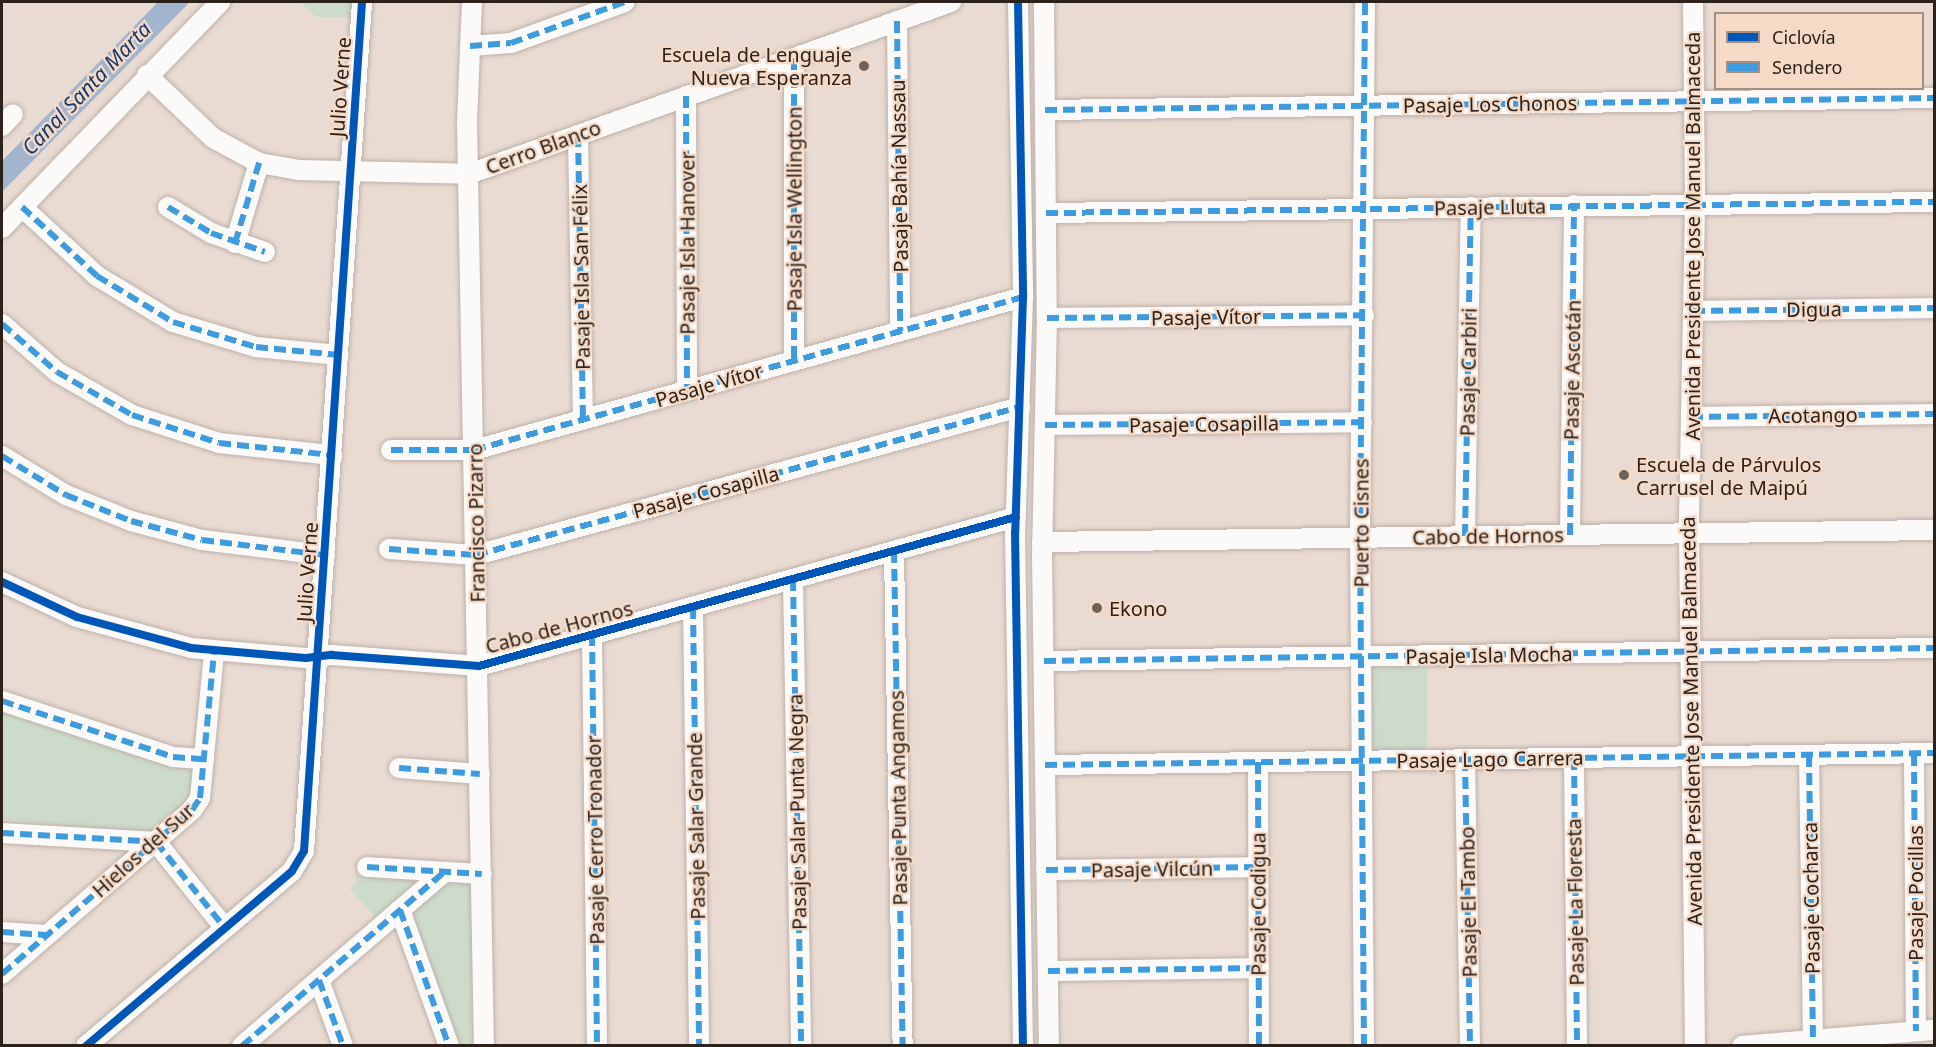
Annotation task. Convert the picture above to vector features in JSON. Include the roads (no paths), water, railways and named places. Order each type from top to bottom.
[{"type":"street","points":[[2,228],[147,75],[220,2]]},
{"type":"street","name":"Julio Verne","points":[[86,1046],[292,871],[301,859],[325,555],[362,2]]},
{"type":"street","name":"Francisco Pizarro","points":[[472,2],[469,174],[484,1046]]},
{"type":"street","points":[[470,46],[511,43],[625,2]]},
{"type":"street","name":"Cerro Blanco","points":[[147,75],[213,138],[259,162],[298,170],[469,174],[951,2]]},
{"type":"street","points":[[1018,2],[1023,297],[1016,517],[1023,1046]]},
{"type":"street","points":[[1044,2],[1047,318],[1042,542],[1049,1046]]},
{"type":"street","name":"Puerto Cisnes","points":[[1364,1046],[1360,537],[1366,208],[1365,2]]},
{"type":"street","name":"Avenida Presidente Jose Manuel Balmaceda","points":[[1693,2],[1695,206],[1689,533],[1695,1046]]},
{"type":"street","name":"Pasaje Bahía Nassau","points":[[897,21],[900,331]]},
{"type":"street","name":"Pasaje Isla Wellington","points":[[794,58],[794,361]]},
{"type":"street","name":"Pasaje Isla Hanover","points":[[686,96],[687,391]]},
{"type":"street","name":"Pasaje Los Chonos","points":[[1045,110],[1935,98]]},
{"type":"street","name":"Pasaje Isla San Félix","points":[[578,135],[583,420]]},
{"type":"street","points":[[235,243],[259,162]]},
{"type":"street","name":"Pasaje Lluta","points":[[1046,213],[1935,202]]},
{"type":"street","name":"Pasaje Ascotán","points":[[1570,535],[1574,206]]},
{"type":"street","points":[[22,207],[97,276],[173,322],[256,347],[339,355]]},
{"type":"street","points":[[168,207],[235,243],[265,252]]},
{"type":"street","name":"Pasaje Carbiri","points":[[1465,536],[1471,207]]},
{"type":"street","name":"Pasaje Vítor","points":[[392,450],[474,450],[1023,297]]},
{"type":"street","name":"Digua","points":[[1693,311],[1935,308]]},
{"type":"street","name":"Pasaje Vítor","points":[[1047,318],[1364,315]]},
{"type":"street","points":[[2,324],[81,388],[151,422],[248,448],[332,454]]},
{"type":"street","name":"Pasaje Cosapilla","points":[[389,549],[476,555],[1020,407]]},
{"type":"street","name":"Acotango","points":[[1691,417],[1935,414]]},
{"type":"street","name":"Pasaje Cosapilla","points":[[1045,425],[1362,422]]},
{"type":"street","points":[[2,456],[66,495],[142,525],[212,542],[325,555]]},
{"type":"street","name":"Cabo de Hornos","points":[[2,582],[113,630],[214,652],[479,666],[1016,517]]},
{"type":"street","name":"Cabo de Hornos","points":[[1042,542],[1935,530]]},
{"type":"street","name":"Pasaje Punta Angamos","points":[[894,551],[903,1046]]},
{"type":"street","name":"Pasaje Salar Punta Negra","points":[[794,579],[801,1046]]},
{"type":"street","name":"Pasaje Salar Grande","points":[[693,607],[699,1046]]},
{"type":"street","name":"Pasaje Cerro Tronador","points":[[592,634],[597,1046]]},
{"type":"street","name":"Pasaje Isla Mocha","points":[[1044,661],[1935,648]]},
{"type":"street","name":"Hielos del Sur","points":[[2,974],[192,810],[200,798],[214,652]]},
{"type":"street","points":[[2,701],[173,757],[204,759]]},
{"type":"street","name":"Pasaje Lago Carrera","points":[[1045,765],[1935,753]]},
{"type":"street","name":"Pasaje Pocillas","points":[[1914,754],[1925,1031]]},
{"type":"street","name":"Pasaje Cocharca","points":[[1809,755],[1813,1040]]},
{"type":"street","name":"Pasaje La Floresta","points":[[1574,758],[1577,1046]]},
{"type":"street","name":"Pasaje El Tambo","points":[[1465,759],[1470,1046]]},
{"type":"street","name":"Pasaje Codigua","points":[[1258,762],[1259,1046]]},
{"type":"street","points":[[399,768],[480,774]]},
{"type":"street","points":[[2,833],[156,842],[225,928]]},
{"type":"street","points":[[367,867],[482,874]]},
{"type":"street","name":"Pasaje Vilcún","points":[[1046,870],[1258,867]]},
{"type":"street","points":[[242,1046],[444,872]]},
{"type":"street","points":[[400,910],[449,1046]]},
{"type":"street","points":[[2,932],[46,935]]},
{"type":"street","points":[[1048,971],[1259,968]]},
{"type":"street","points":[[319,980],[343,1046]]},
{"type":"street","points":[[1742,1046],[1925,1031]]},
{"type":"water","name":"Canal Santa Marta","points":[[158,2],[190,2],[2,192],[2,161]]},
{"type":"place","name":"Escuela de Lenguaje Nueva Esperanza","points":[[864,66]]},
{"type":"place","name":"Escuela de Párvulos Carrusel de Maipú","points":[[1624,475]]},
{"type":"place","name":"Ekono","points":[[1097,608]]}]
